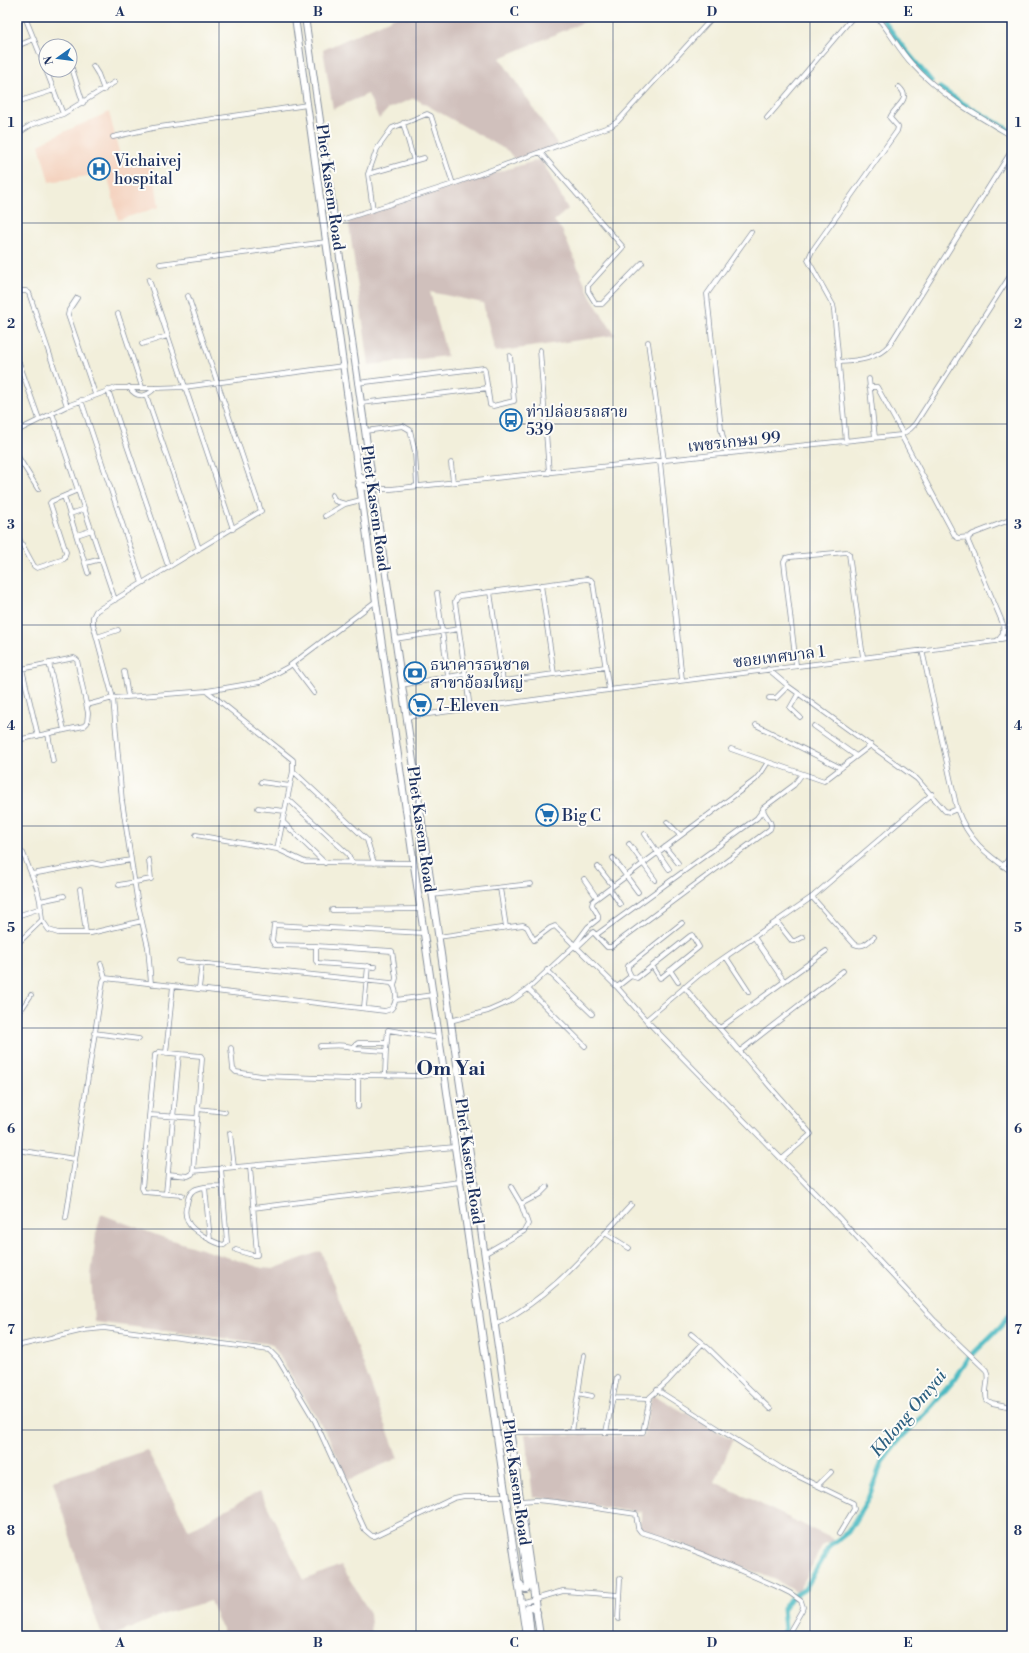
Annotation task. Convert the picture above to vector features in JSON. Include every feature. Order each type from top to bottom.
[{"type":"main road","name":"Phet Kasem Road","points":[[295,17],[361,500],[526,1636]]},
{"type":"main road","name":"Phet Kasem Road","points":[[306,17],[401,684],[540,1636]]},
{"type":"main road","points":[[358,475],[363,479],[366,479],[371,473]]},
{"type":"main road","points":[[359,485],[374,489]]},
{"type":"main road","points":[[518,1580],[522,1588],[528,1587],[520,1531],[522,1510]]},
{"type":"main road","points":[[531,1636],[528,1607],[534,1607],[537,1612]]},
{"type":"street","points":[[24,17],[38,50]]},
{"type":"street","points":[[335,222],[453,184],[598,132],[618,121],[713,17]]},
{"type":"street","points":[[766,118],[853,17]]},
{"type":"street","points":[[877,17],[912,64],[933,85],[946,96],[1012,136]]},
{"type":"street","points":[[17,46],[34,40]]},
{"type":"street","points":[[93,66],[98,74],[104,90]]},
{"type":"street","points":[[49,78],[63,114]]},
{"type":"street","points":[[75,78],[83,102]]},
{"type":"street","points":[[17,134],[31,125],[63,114],[115,82]]},
{"type":"street","points":[[846,442],[833,304],[808,260],[812,251],[897,131],[898,127],[890,118],[904,97],[904,92],[900,87]]},
{"type":"street","points":[[17,102],[54,90]]},
{"type":"street","points":[[113,136],[153,128],[307,105]]},
{"type":"street","points":[[373,210],[368,174],[378,149],[392,128],[427,114],[431,116],[453,184]]},
{"type":"street","points":[[402,123],[414,161]]},
{"type":"street","points":[[839,362],[860,360],[885,350],[1012,150]]},
{"type":"street","points":[[540,152],[623,246],[622,250],[588,286],[588,291],[596,304],[602,304],[642,263]]},
{"type":"street","points":[[368,174],[424,158]]},
{"type":"street","points":[[727,454],[721,429],[706,294],[751,232]]},
{"type":"street","points":[[160,264],[326,242]]},
{"type":"street","points":[[902,434],[915,424],[1012,274]]},
{"type":"street","points":[[149,280],[233,529]]},
{"type":"street","points":[[17,291],[26,291],[29,293],[67,406]]},
{"type":"street","points":[[151,984],[148,947],[134,882],[122,801],[112,698],[93,624],[93,617],[96,612],[142,583],[260,512],[261,508],[188,296]]},
{"type":"street","points":[[77,298],[69,310],[68,315],[95,394]]},
{"type":"street","points":[[118,314],[142,387]]},
{"type":"street","points":[[142,344],[167,336]]},
{"type":"street","points":[[648,342],[662,461],[682,680]]},
{"type":"street","points":[[540,350],[549,473]]},
{"type":"street","points":[[358,383],[484,368],[486,371],[491,406],[514,401],[510,356]]},
{"type":"street","points":[[17,357],[39,419]]},
{"type":"street","points":[[17,431],[67,406],[108,390],[128,387],[184,387],[343,366]]},
{"type":"street","points":[[869,379],[875,438]]},
{"type":"street","points":[[869,387],[877,386],[955,536],[958,538],[969,537],[1012,519]]},
{"type":"street","points":[[128,387],[137,395],[146,395],[155,388]]},
{"type":"street","points":[[361,403],[488,388]]},
{"type":"street","points":[[108,390],[168,563]]},
{"type":"street","points":[[146,395],[198,549]]},
{"type":"street","points":[[81,400],[142,583]]},
{"type":"street","points":[[52,413],[115,600]]},
{"type":"street","points":[[365,431],[403,426],[410,430],[415,452],[418,486]]},
{"type":"street","name":"เพชรเกษม 99","points":[[374,489],[549,473],[846,442],[902,434]]},
{"type":"street","points":[[17,454],[38,489]]},
{"type":"street","points":[[451,463],[453,482]]},
{"type":"street","points":[[17,535],[34,566],[37,568],[42,568],[64,559],[66,552],[50,503],[78,490]]},
{"type":"street","points":[[332,495],[335,501],[345,504]]},
{"type":"street","points":[[64,496],[88,573]]},
{"type":"street","points":[[325,516],[345,504],[361,500]]},
{"type":"street","points":[[70,514],[85,509]]},
{"type":"street","points":[[77,535],[92,530]]},
{"type":"street","points":[[969,537],[969,545],[1003,624],[1003,633],[1000,639]]},
{"type":"street","points":[[796,665],[784,562],[786,558],[790,557],[846,552],[849,554],[862,657]]},
{"type":"street","points":[[86,564],[101,558]]},
{"type":"street","points":[[470,708],[456,598],[460,596],[587,579],[591,580],[593,583],[609,690]]},
{"type":"street","points":[[541,585],[554,674]]},
{"type":"street","points":[[490,592],[503,681]]},
{"type":"street","points":[[437,593],[448,676]]},
{"type":"street","points":[[87,704],[112,698],[207,691],[260,682],[292,664],[376,601]]},
{"type":"street","points":[[395,638],[459,629]]},
{"type":"street","points":[[97,637],[118,630]]},
{"type":"street","name":"ซอยเทศบาล 1","points":[[406,717],[796,665],[996,641],[1012,637]]},
{"type":"street","points":[[922,650],[958,809],[966,830],[985,852],[1012,872]]},
{"type":"street","points":[[17,740],[38,736],[48,734],[84,726],[87,723],[87,704],[77,660],[71,658],[19,670],[38,736]]},
{"type":"street","points":[[49,663],[64,730]]},
{"type":"street","points":[[292,664],[314,693]]},
{"type":"street","points":[[467,686],[605,667]]},
{"type":"street","points":[[768,669],[776,678],[917,779],[932,794],[945,811],[950,812],[958,809]]},
{"type":"street","points":[[124,672],[128,696]]},
{"type":"street","points":[[401,684],[465,674]]},
{"type":"street","points":[[769,698],[776,698],[788,686]]},
{"type":"street","points":[[207,691],[291,758],[293,763],[293,771],[277,850]]},
{"type":"street","points":[[798,694],[790,708],[800,717]]},
{"type":"street","points":[[756,725],[841,768]]},
{"type":"street","points":[[814,726],[856,756]]},
{"type":"street","points":[[48,734],[53,762]]},
{"type":"street","points":[[731,748],[824,781],[871,745]]},
{"type":"street","points":[[575,947],[588,927],[598,919],[598,915],[592,904],[597,898],[754,780],[761,773],[768,762]]},
{"type":"street","points":[[293,771],[367,840],[374,863]]},
{"type":"street","points":[[596,935],[757,818],[763,808],[794,785],[802,774]]},
{"type":"street","points":[[262,782],[290,786]]},
{"type":"street","points":[[646,1020],[684,987],[812,897],[932,794]]},
{"type":"street","points":[[288,799],[348,854],[352,863]]},
{"type":"street","points":[[258,808],[285,811]]},
{"type":"street","points":[[450,1021],[495,1009],[511,1001],[528,989],[593,932],[607,947],[611,947],[770,829],[772,825],[763,810]]},
{"type":"street","points":[[283,822],[325,863]]},
{"type":"street","points":[[667,822],[680,835]]},
{"type":"street","points":[[645,834],[669,869]]},
{"type":"street","points":[[196,835],[277,850],[305,862],[414,863]]},
{"type":"street","points":[[629,844],[655,880]]},
{"type":"street","points":[[665,847],[678,863]]},
{"type":"street","points":[[17,852],[23,853],[32,874],[40,901],[42,920],[49,930],[53,932],[86,933],[142,921]]},
{"type":"street","points":[[1003,866],[1012,855]]},
{"type":"street","points":[[613,858],[638,892]]},
{"type":"street","points":[[32,874],[92,863],[101,865],[131,860]]},
{"type":"street","points":[[119,885],[151,879],[149,860]]},
{"type":"street","points":[[598,867],[620,904]]},
{"type":"street","points":[[584,879],[597,898]]},
{"type":"street","points":[[432,895],[531,884]]},
{"type":"street","points":[[500,888],[506,927]]},
{"type":"street","points":[[80,889],[86,933]]},
{"type":"street","points":[[40,901],[64,896]]},
{"type":"street","points":[[812,897],[854,944],[858,946],[865,945],[874,937]]},
{"type":"street","points":[[17,916],[41,908]]},
{"type":"street","points":[[332,910],[420,909]]},
{"type":"street","points":[[17,944],[42,920]]},
{"type":"street","points":[[777,922],[792,941],[803,937]]},
{"type":"street","points":[[630,976],[628,966],[682,923]]},
{"type":"street","points":[[104,978],[389,1010],[393,1007],[396,1000],[394,986],[396,978],[392,951],[275,945],[272,941],[274,926],[424,933]]},
{"type":"street","points":[[438,937],[506,927],[525,926],[528,927],[534,940],[555,926],[617,987],[646,1020],[782,1159],[987,1373],[985,1392],[987,1400],[992,1403],[1012,1407]]},
{"type":"street","points":[[630,976],[637,978],[692,935],[699,949],[660,978],[652,967]]},
{"type":"street","points":[[754,937],[784,981]]},
{"type":"street","points":[[316,946],[315,958],[318,962],[375,967]]},
{"type":"street","points":[[720,1028],[826,951]]},
{"type":"street","points":[[726,957],[750,992]]},
{"type":"street","points":[[179,961],[391,983],[394,986]]},
{"type":"street","points":[[199,988],[202,963]]},
{"type":"street","points":[[66,1218],[94,1032],[104,978],[101,964]]},
{"type":"street","points":[[364,1007],[368,966]]},
{"type":"street","points":[[548,970],[592,1014]]},
{"type":"street","points":[[670,970],[678,982]]},
{"type":"street","points":[[740,1051],[843,971]]},
{"type":"street","points":[[617,987],[630,976]]},
{"type":"street","points":[[166,1053],[173,986]]},
{"type":"street","points":[[684,987],[811,1134],[782,1159]]},
{"type":"street","points":[[528,989],[585,1046]]},
{"type":"street","points":[[17,1016],[31,995]]},
{"type":"street","points":[[396,1000],[433,995]]},
{"type":"street","points":[[385,1074],[388,1030],[440,1038]]},
{"type":"street","points":[[94,1032],[139,1038]]},
{"type":"street","points":[[353,1047],[358,1043],[387,1043]]},
{"type":"street","points":[[320,1046],[353,1047],[356,1049],[386,1051]]},
{"type":"street","points":[[231,1048],[233,1068],[239,1073],[260,1076],[348,1079],[367,1074],[421,1076],[432,1074],[444,1068]]},
{"type":"street","points":[[168,1174],[188,1176],[192,1174],[193,1171],[202,1057],[157,1052],[155,1055],[142,1188],[144,1192],[182,1195]]},
{"type":"street","points":[[166,1193],[179,1054]]},
{"type":"street","points":[[358,1076],[358,1107]]},
{"type":"street","points":[[198,1109],[225,1112]]},
{"type":"street","points":[[150,1115],[196,1118]]},
{"type":"street","points":[[230,1133],[234,1167]]},
{"type":"street","points":[[193,1171],[455,1147]]},
{"type":"street","points":[[17,1150],[75,1159]]},
{"type":"street","points":[[236,1250],[257,1255],[250,1166]]},
{"type":"street","points":[[221,1168],[227,1242],[224,1245],[213,1242],[190,1226],[185,1209],[191,1193],[197,1189],[222,1186]]},
{"type":"street","points":[[253,1208],[460,1182]]},
{"type":"street","points":[[205,1187],[210,1240]]},
{"type":"street","points":[[484,1254],[526,1228],[528,1224],[521,1204],[511,1187]]},
{"type":"street","points":[[521,1204],[545,1189]]},
{"type":"street","points":[[494,1325],[530,1305],[571,1270],[631,1205]]},
{"type":"street","points":[[605,1233],[629,1248]]},
{"type":"street","points":[[17,1346],[84,1330],[104,1328],[269,1350],[274,1353],[278,1359],[315,1421],[332,1454],[365,1530],[372,1536],[375,1536],[454,1498],[464,1496],[506,1496]]},
{"type":"street","points":[[691,1334],[770,1409]]},
{"type":"street","points":[[510,1432],[643,1432],[650,1399],[702,1344]]},
{"type":"street","points":[[572,1432],[584,1355]]},
{"type":"street","points":[[606,1432],[617,1377]]},
{"type":"street","points":[[657,1390],[781,1468],[853,1503],[854,1509],[839,1534]]},
{"type":"street","points":[[578,1393],[592,1396]]},
{"type":"street","points":[[613,1398],[650,1399]]},
{"type":"street","points":[[818,1485],[831,1472]]},
{"type":"street","points":[[521,1501],[536,1500],[556,1502],[636,1514],[638,1528],[641,1532],[702,1554],[790,1593],[801,1601],[803,1606],[802,1610],[787,1636]]},
{"type":"street","points":[[618,1619],[620,1579]]},
{"type":"street","points":[[521,1603],[563,1590],[618,1595]]},
{"type":"shaded area","points":[[395,17],[593,17],[500,58],[558,145],[515,160],[508,151],[414,98],[388,109],[379,119],[368,94],[333,109],[323,50]]},
{"type":"shaded area","name":"Vichaivej hospital","points":[[109,112],[122,164],[152,158],[159,207],[118,220],[107,173],[49,182],[39,145],[57,135]]},
{"type":"shaded area","points":[[541,159],[568,209],[554,221],[562,230],[591,298],[615,335],[495,352],[483,303],[430,292],[447,356],[369,365],[348,218]]},
{"type":"shaded area","points":[[101,1214],[159,1236],[262,1268],[273,1269],[321,1251],[398,1458],[348,1480],[328,1436],[272,1344],[94,1322],[91,1276],[96,1234]]},
{"type":"shaded area","points":[[652,1394],[733,1440],[715,1482],[835,1540],[822,1546],[798,1593],[776,1580],[639,1528],[642,1512],[533,1497],[525,1434],[644,1436]]},
{"type":"shaded area","points":[[147,1450],[189,1530],[260,1491],[304,1580],[341,1565],[370,1613],[372,1636],[225,1636],[210,1601],[167,1613],[112,1636],[102,1636],[86,1590],[53,1481]]},
{"type":"waterway","points":[[881,17],[902,46],[931,81]]},
{"type":"waterway","points":[[940,88],[962,103],[1012,132]]},
{"type":"waterway","name":"Khlong Omyai","points":[[781,1636],[785,1629],[783,1609],[791,1598],[805,1589],[831,1545],[848,1532],[868,1499],[882,1462],[900,1439],[955,1379],[968,1359],[1000,1327],[1012,1312]]},
{"type":"place","name":"Vichaivej hospital","points":[[99,169]]},
{"type":"place","name":"ท่าปล่อยรถสาย 539","points":[[511,420]]},
{"type":"place","name":"ธนาคารธนชาต สาขาอ้อมใหญ่","points":[[415,673]]},
{"type":"place","name":"7-Eleven","points":[[420,705]]},
{"type":"place","name":"Big C","points":[[547,815]]},
{"type":"district","name":"Om Yai","points":[[451,1068]]}]
